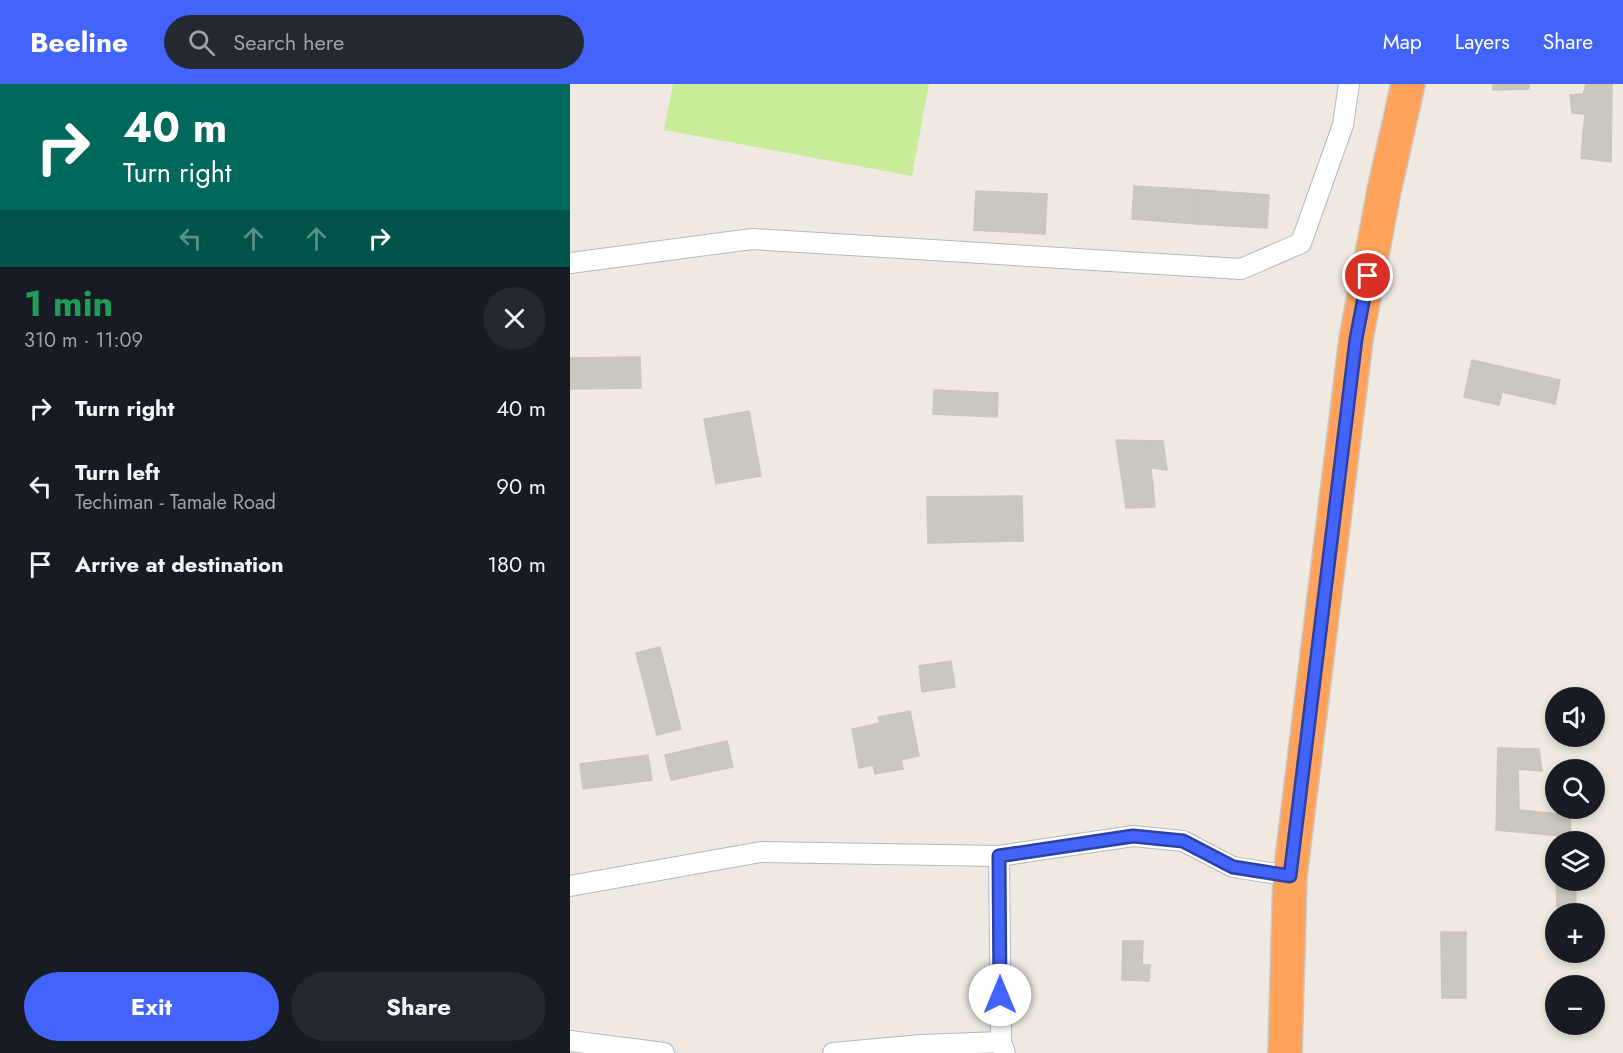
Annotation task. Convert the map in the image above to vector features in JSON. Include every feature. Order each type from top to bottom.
[{"type":"highway","points":[[1285,1053],[1290,876],[1356,339],[1384,191],[1408,84]]},
{"type":"street","points":[[570,263],[752,239],[1241,269],[1301,243],[1343,125],[1349,84]]},
{"type":"street","points":[[570,886],[761,852],[999,856],[1133,836],[1183,841],[1233,867],[1290,876]]},
{"type":"street","points":[[833,1053],[922,1045],[1003,1047],[999,856]]},
{"type":"street","points":[[570,1041],[664,1053]]},
{"type":"green space","points":[[673,84],[929,84],[912,176],[664,130]]},
{"type":"building","points":[[1493,84],[1529,84],[1529,89],[1493,90]]},
{"type":"building","points":[[1586,84],[1612,84],[1611,162],[1581,158],[1585,114],[1572,113],[1570,95],[1583,94]]},
{"type":"building","points":[[1134,186],[1199,190],[1197,224],[1132,219]]},
{"type":"building","points":[[1199,190],[1269,195],[1267,228],[1197,224]]},
{"type":"building","points":[[976,191],[1047,194],[1045,234],[974,230]]},
{"type":"building","points":[[640,357],[641,388],[571,389],[570,358]]},
{"type":"building","points":[[1472,360],[1560,380],[1555,404],[1502,392],[1499,405],[1464,397]]},
{"type":"building","points":[[934,390],[998,393],[997,417],[933,414]]},
{"type":"building","points":[[749,411],[761,476],[716,484],[704,419]]},
{"type":"building","points":[[1116,440],[1163,441],[1167,470],[1151,468],[1155,507],[1126,508]]},
{"type":"building","points":[[1022,496],[1023,541],[928,543],[927,497]]},
{"type":"building","points":[[660,647],[681,729],[657,735],[636,653]]},
{"type":"building","points":[[951,661],[955,687],[922,692],[919,666]]},
{"type":"building","points":[[910,711],[919,756],[901,760],[903,769],[875,774],[873,765],[859,768],[852,729],[880,723],[878,717]]},
{"type":"building","points":[[727,741],[733,767],[671,780],[665,755]]},
{"type":"building","points":[[1498,748],[1539,749],[1542,771],[1518,769],[1519,810],[1545,813],[1545,819],[1570,819],[1571,831],[1545,831],[1545,835],[1496,830]]},
{"type":"building","points":[[648,755],[652,780],[583,789],[580,764]]},
{"type":"building","points":[[1556,891],[1575,891],[1576,903],[1557,903]]},
{"type":"building","points":[[1441,932],[1466,932],[1466,998],[1442,998]]},
{"type":"building","points":[[1123,941],[1143,941],[1142,965],[1150,965],[1149,981],[1122,980]]},
{"type":"route","points":[[1000,995],[999,856],[1133,836],[1183,841],[1233,867],[1290,876],[1356,339],[1368,276]]}]
